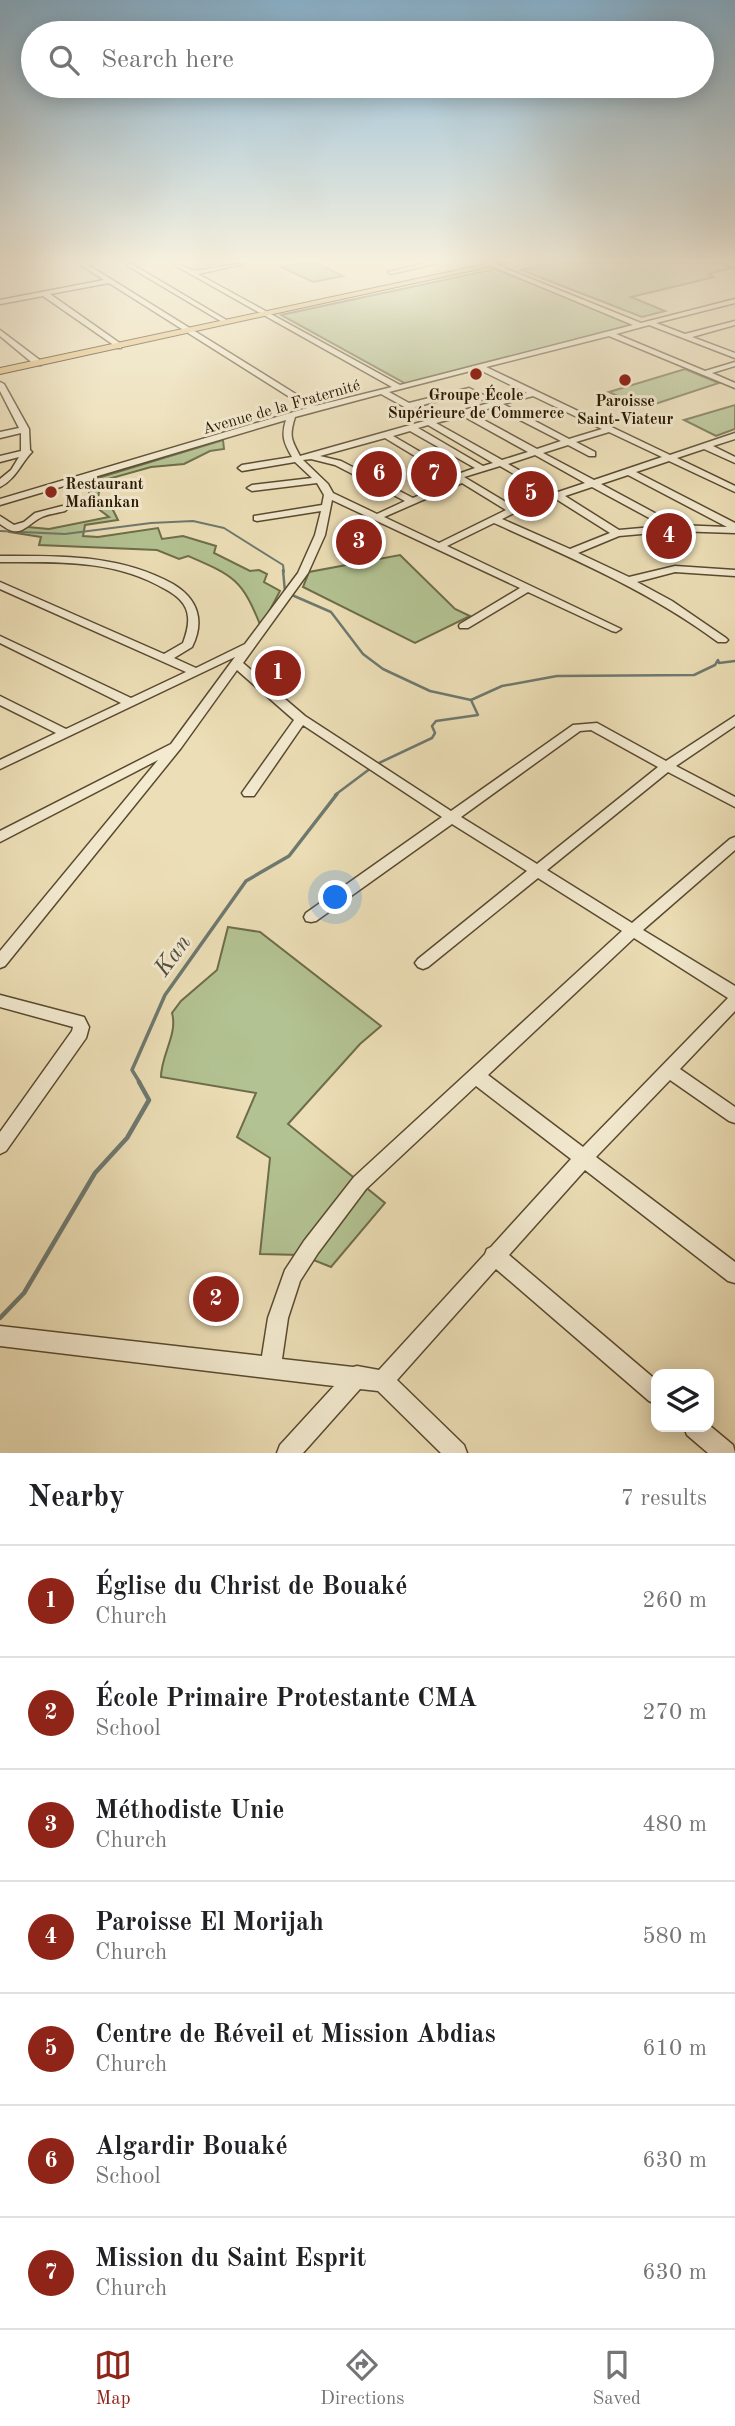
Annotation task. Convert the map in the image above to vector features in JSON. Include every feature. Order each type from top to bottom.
[{"type":"main road","points":[[0,371],[188,331]]},
{"type":"street","points":[[97,331],[118,346]]},
{"type":"street","points":[[188,331],[314,409]]},
{"type":"street","points":[[297,331],[399,387]]},
{"type":"street","name":"Avenue de la Fraternité","points":[[0,502],[314,409],[624,331]]},
{"type":"street","points":[[666,331],[735,356]]},
{"type":"street","points":[[687,337],[708,331]]},
{"type":"street","points":[[0,332],[38,363]]},
{"type":"street","points":[[611,334],[735,386]]},
{"type":"street","points":[[705,373],[735,364]]},
{"type":"street","points":[[479,367],[735,489]]},
{"type":"street","points":[[0,484],[20,467],[28,452],[25,429],[2,390]]},
{"type":"street","points":[[408,406],[469,390],[592,454]]},
{"type":"street","points":[[383,392],[617,533]]},
{"type":"street","points":[[242,468],[309,457],[534,393]]},
{"type":"street","points":[[0,414],[14,411]]},
{"type":"street","points":[[464,413],[675,528]]},
{"type":"street","points":[[291,416],[286,432],[297,459],[318,480],[328,495],[616,629]]},
{"type":"street","points":[[411,428],[482,469]]},
{"type":"street","points":[[0,435],[25,429]]},
{"type":"street","points":[[377,517],[482,469],[610,429]]},
{"type":"street","points":[[386,435],[513,510]]},
{"type":"street","points":[[438,547],[513,510],[735,436]]},
{"type":"street","points":[[705,446],[735,460]]},
{"type":"street","points":[[0,458],[28,452]]},
{"type":"street","points":[[309,457],[338,463],[413,502]]},
{"type":"street","points":[[629,472],[735,529]]},
{"type":"street","points":[[252,488],[318,480]]},
{"type":"street","points":[[0,962],[177,745],[303,573],[315,547],[328,495]]},
{"type":"street","points":[[257,518],[327,507]]},
{"type":"street","points":[[0,519],[13,529],[27,524],[38,515],[62,509]]},
{"type":"street","points":[[493,519],[631,580],[684,612],[722,640]]},
{"type":"street","points":[[570,553],[617,533],[675,528],[735,529]]},
{"type":"street","points":[[0,559],[112,562],[158,579],[177,592],[193,613],[188,645],[179,653],[167,657]]},
{"type":"street","points":[[631,580],[675,569],[735,573]]},
{"type":"street","points":[[0,585],[196,672]]},
{"type":"street","points":[[464,626],[527,588]]},
{"type":"street","points":[[0,639],[131,703]]},
{"type":"street","points":[[0,765],[248,647]]},
{"type":"street","points":[[238,665],[302,719],[451,817],[735,994]]},
{"type":"street","points":[[0,700],[67,734]]},
{"type":"street","points":[[249,793],[302,719]]},
{"type":"street","points":[[423,963],[667,766],[735,720]]},
{"type":"street","points":[[311,917],[585,726],[593,726],[735,803]]},
{"type":"street","points":[[0,837],[177,745]]},
{"type":"street","points":[[271,1366],[278,1318],[292,1277],[311,1247],[360,1184],[633,930],[735,842]]},
{"type":"street","points":[[0,1001],[78,1022],[81,1027],[80,1033],[0,1146]]},
{"type":"street","points":[[383,1381],[583,1158],[735,1001]]},
{"type":"street","points":[[668,1070],[735,1116]]},
{"type":"street","points":[[476,1076],[735,1274]]},
{"type":"street","points":[[494,1255],[651,1390]]},
{"type":"street","points":[[0,1336],[383,1381],[456,1453]]},
{"type":"street","points":[[288,1453],[357,1376]]},
{"type":"street","points":[[701,1432],[725,1453]]},
{"type":"green space","points":[[310,331],[609,331],[406,384]]},
{"type":"green space","points":[[685,369],[719,383],[643,408],[609,392]]},
{"type":"green space","points":[[735,405],[735,429],[716,436],[684,420]]},
{"type":"green space","points":[[223,440],[224,449],[210,451],[184,464],[151,467],[101,481],[97,503],[111,506],[118,520],[85,525],[83,536],[98,537],[158,528],[162,539],[183,536],[216,546],[214,553],[250,571],[259,570],[267,574],[264,582],[280,591],[261,627],[248,598],[235,581],[188,556],[179,559],[157,550],[39,545],[41,537],[10,532],[17,526],[49,529],[109,517],[88,501],[91,480]]},
{"type":"green space","points":[[400,555],[455,609],[470,616],[415,643],[303,587],[309,572]]},
{"type":"green space","points":[[228,927],[260,932],[381,1026],[360,1044],[288,1124],[385,1203],[331,1267],[301,1255],[260,1254],[270,1158],[237,1137],[256,1093],[161,1077],[173,1029],[172,1013],[181,1001],[217,970]]},
{"type":"waterway","name":"Kan","points":[[0,531],[65,534],[151,523],[193,521],[224,528],[283,565],[284,572]]},
{"type":"waterway","name":"Kan","points":[[283,570],[285,592],[331,612],[363,654],[383,669],[430,691],[471,700]]},
{"type":"waterway","name":"Kan","points":[[471,700],[502,686],[557,676],[694,675],[715,665],[718,660],[719,663],[735,661]]},
{"type":"waterway","name":"Kan","points":[[377,764],[432,738],[435,733],[432,726],[436,721],[478,715],[471,700]]},
{"type":"waterway","name":"Kan","points":[[335,795],[371,768]]},
{"type":"waterway","name":"Kan","points":[[140,1083],[132,1070],[165,995],[246,881],[289,856],[337,794]]},
{"type":"waterway","name":"Kan","points":[[0,1318],[24,1293],[95,1173],[127,1138],[149,1100],[139,1082]]},
{"type":"place","name":"Groupe École Supérieure de Commerce","points":[[476,374]]},
{"type":"place","name":"Paroisse Saint-Viateur","points":[[625,380]]},
{"type":"place","name":"Algardir Bouaké","points":[[379,474]]},
{"type":"place","name":"Mission du Saint Esprit","points":[[434,474]]},
{"type":"place","name":"Restaurant Mafiankan","points":[[51,492]]},
{"type":"place","name":"Centre de Réveil et Mission Abdias","points":[[531,494]]},
{"type":"place","name":"Paroisse El Morijah","points":[[669,536]]},
{"type":"place","name":"Méthodiste Unie","points":[[359,542]]},
{"type":"place","name":"Église du Christ de Bouaké","points":[[278,673]]},
{"type":"place","name":"École Primaire Protestante CMA","points":[[216,1299]]}]
